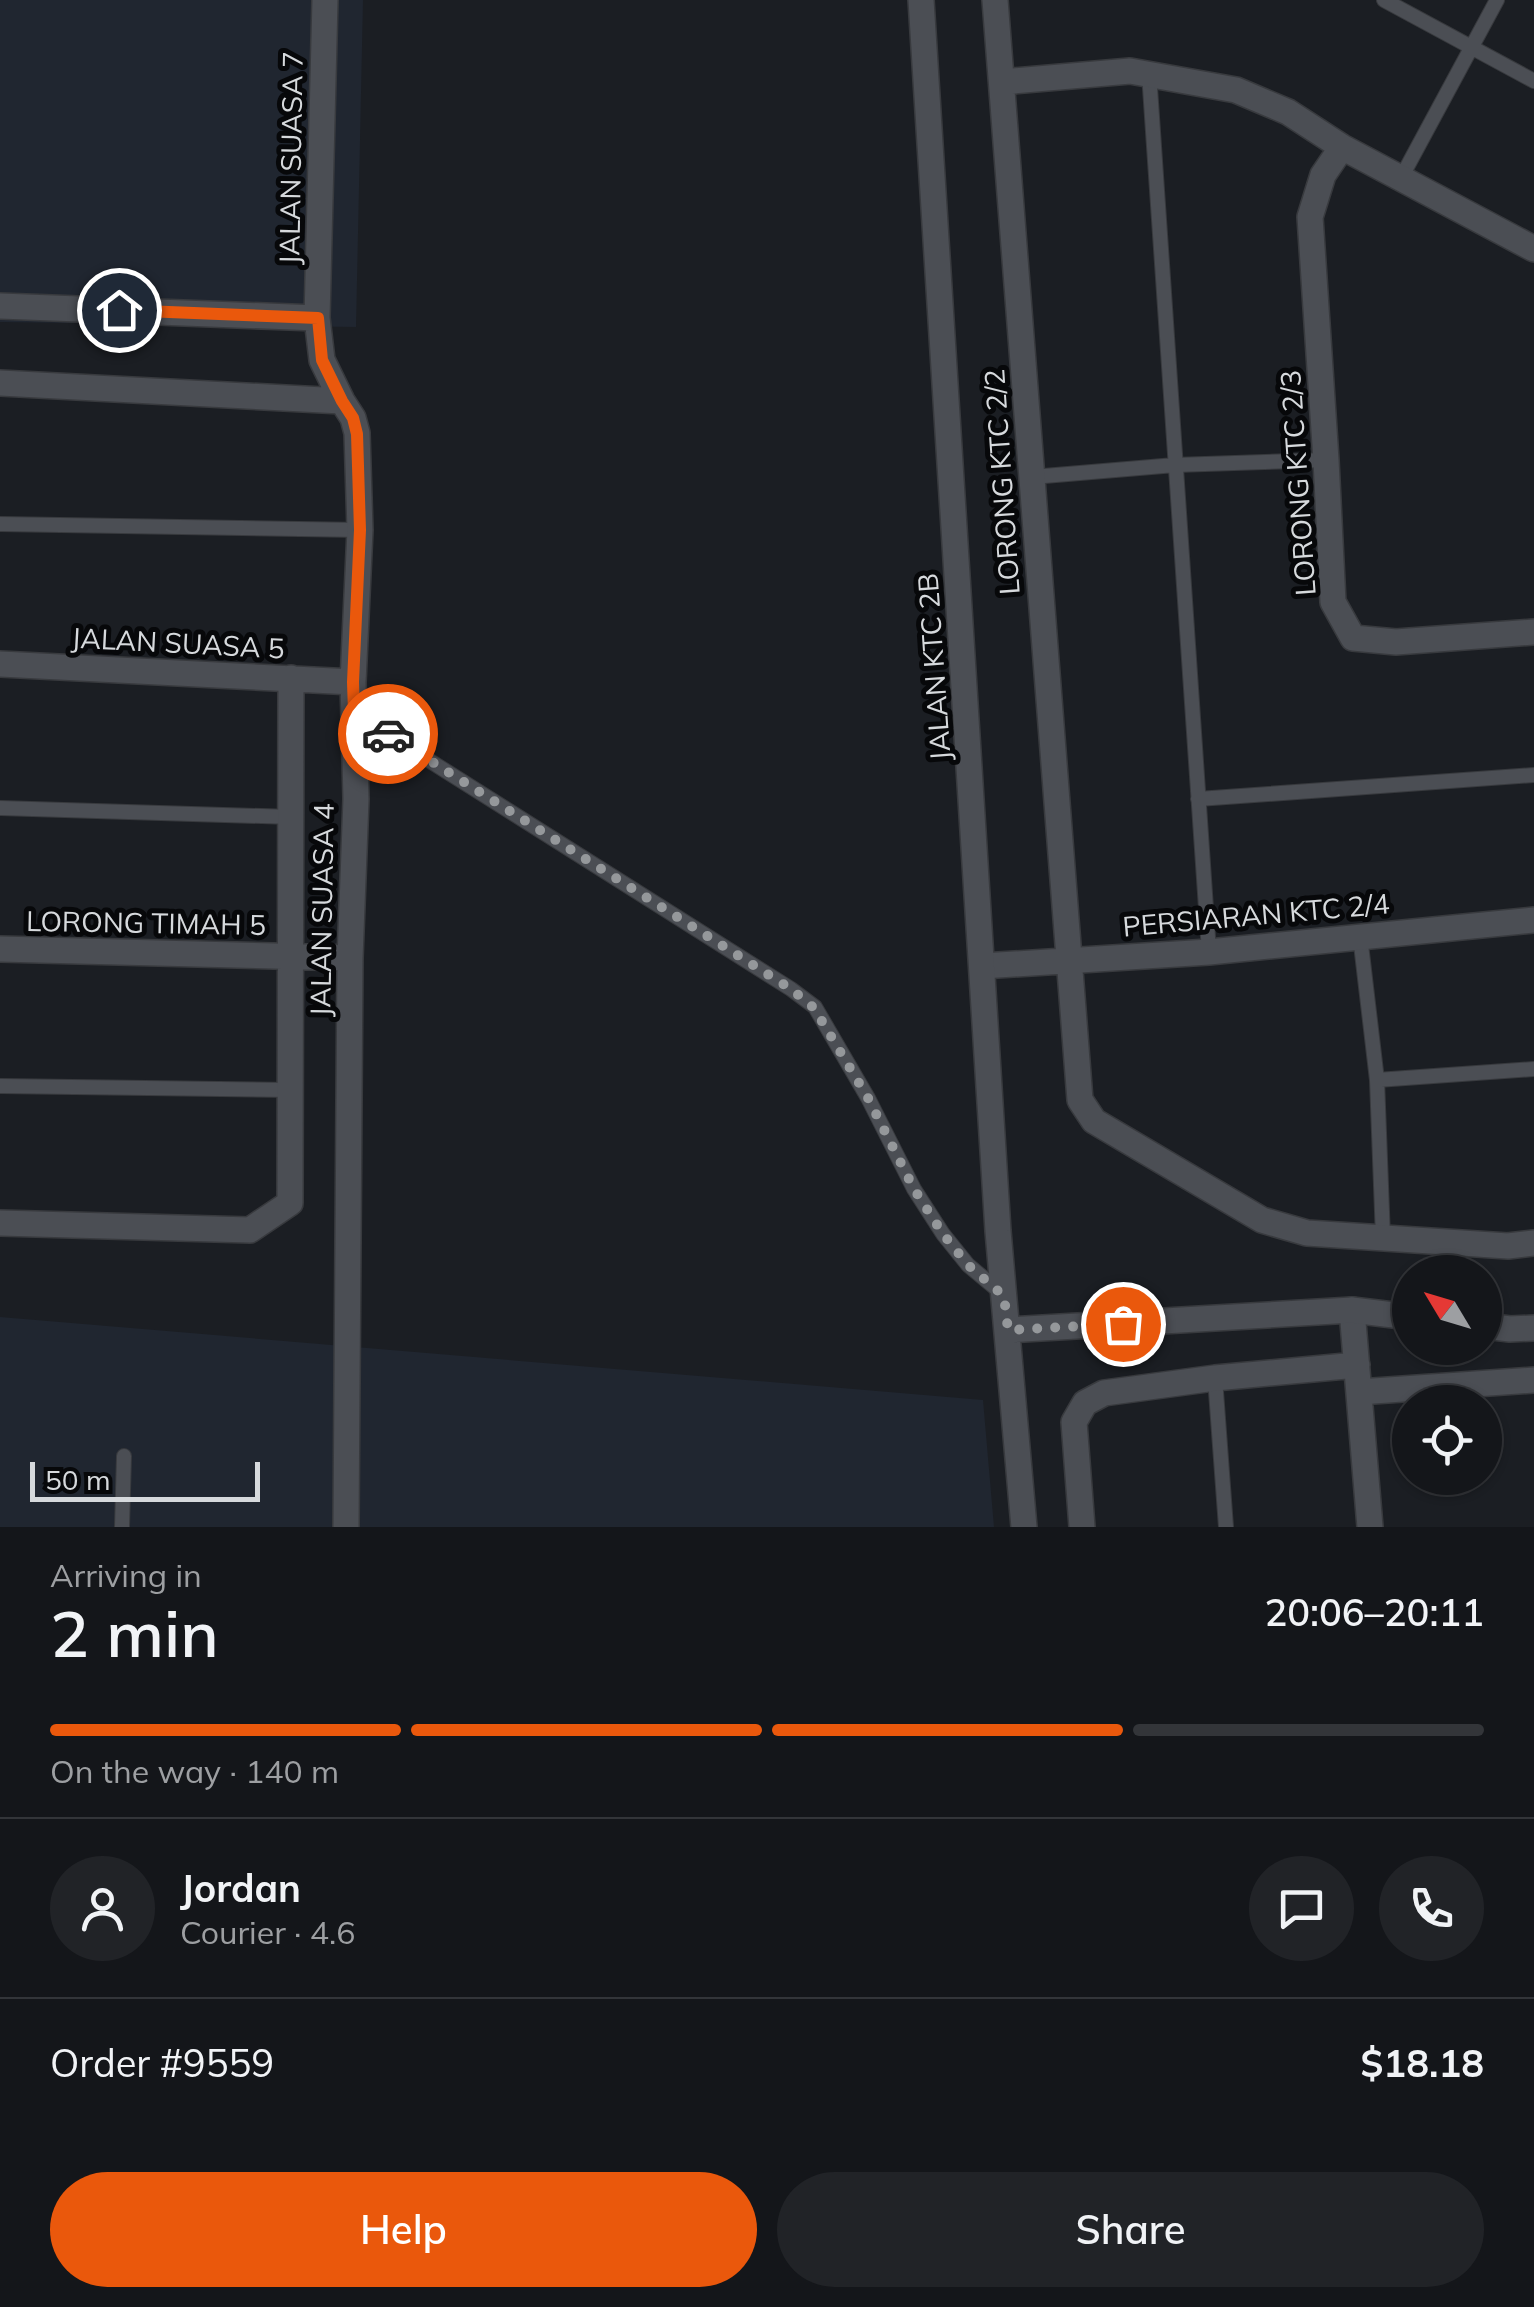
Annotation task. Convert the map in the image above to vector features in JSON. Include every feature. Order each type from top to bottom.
[{"type":"street","name":"JALAN SUASA 7","points":[[325,0],[318,318],[322,360],[342,401]]},
{"type":"street","name":"JALAN KTC 2B","points":[[922,0],[1004,1296],[1024,1527]]},
{"type":"street","name":"LORONG KTC 2/2","points":[[995,0],[1080,1100],[1094,1121],[1262,1220],[1307,1233],[1508,1246],[1534,1243]]},
{"type":"street","points":[[1002,82],[1130,72],[1236,90],[1288,112],[1342,147],[1534,249]]},
{"type":"street","name":"LORONG KTC 2/3","points":[[1342,147],[1323,174],[1310,217],[1333,602],[1353,638],[1396,642],[1534,632]]},
{"type":"street","points":[[0,306],[318,318]]},
{"type":"street","points":[[0,383],[342,401]]},
{"type":"street","name":"JALAN SUASA 4","points":[[342,401],[357,434],[360,530],[353,682],[356,799],[350,958],[346,1527]]},
{"type":"street","name":"JALAN SUASA 5","points":[[0,664],[353,682]]},
{"type":"street","points":[[0,1223],[250,1230],[290,1203],[291,678]]},
{"type":"street","name":"PERSIARAN KTC 2/4","points":[[982,966],[1209,952],[1534,920]]},
{"type":"street","name":"LORONG TIMAH 5","points":[[0,950],[350,958]]},
{"type":"street","points":[[1008,1330],[1352,1310],[1392,1316]]},
{"type":"street","points":[[1352,1310],[1370,1527]]},
{"type":"street","points":[[1502,1329],[1534,1328]]},
{"type":"street","points":[[1082,1527],[1074,1422],[1084,1403],[1104,1393],[1357,1365]]},
{"type":"street","points":[[1359,1392],[1534,1380]]},
{"type":"lane","points":[[1384,0],[1534,80]]},
{"type":"lane","points":[[1401,178],[1497,0]]},
{"type":"lane","points":[[1149,74],[1209,952]]},
{"type":"lane","points":[[1032,477],[1176,465],[1326,460]]},
{"type":"lane","points":[[0,524],[360,530]]},
{"type":"lane","points":[[354,712],[791,989],[814,1008],[933,1219],[968,1265],[1004,1296]]},
{"type":"lane","points":[[1198,799],[1534,775]]},
{"type":"lane","points":[[0,808],[291,817]]},
{"type":"lane","points":[[1360,936],[1376,1080],[1383,1238]]},
{"type":"lane","points":[[1376,1080],[1534,1069]]},
{"type":"lane","points":[[0,1086],[290,1090]]},
{"type":"lane","points":[[1215,1378],[1226,1527]]},
{"type":"lane","points":[[122,1527],[124,1456]]},
{"type":"shaded area","points":[[0,0],[363,0],[356,327],[0,322]]},
{"type":"shaded area","points":[[0,1317],[983,1400],[994,1527],[0,1527]]},
{"type":"way so far","points":[[388,734],[791,989],[814,1008],[943,1234],[968,1265],[1004,1296],[1008,1330],[1123,1324]]},
{"type":"route","points":[[119,310],[318,318],[322,360],[353,418],[357,434],[360,530],[354,712],[388,734]]}]
